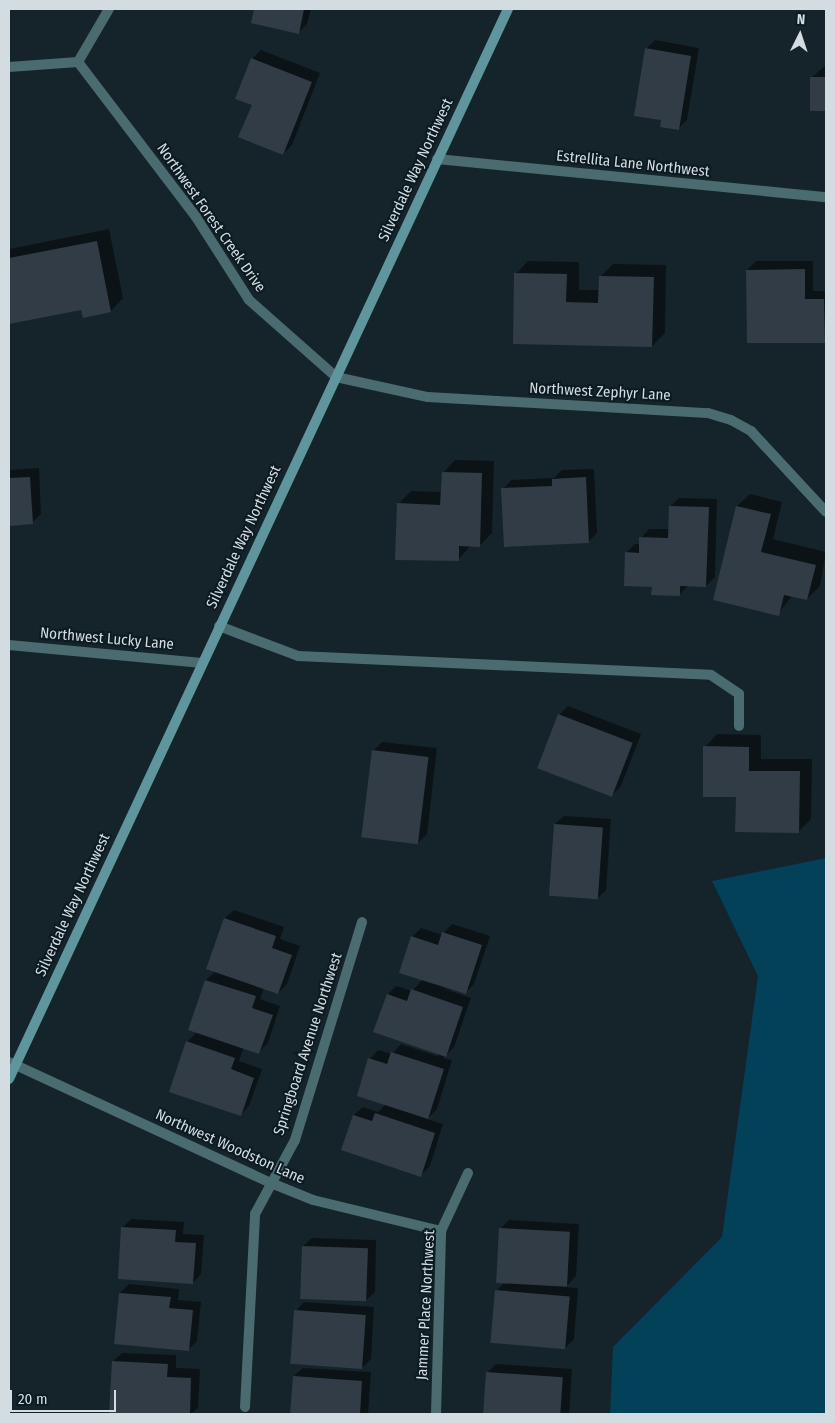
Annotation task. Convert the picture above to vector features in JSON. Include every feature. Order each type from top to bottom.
[{"type":"main road","name":"Silverdale Way Northwest","points":[[9,1079],[12,1063],[202,663],[508,9]]},
{"type":"street","points":[[9,66],[78,62],[109,9]]},
{"type":"street","name":"Northwest Forest Creek Drive","points":[[78,62],[196,217],[249,300],[336,377]]},
{"type":"street","name":"Estrellita Lane Northwest","points":[[437,159],[826,197]]},
{"type":"street","name":"Northwest Zephyr Lane","points":[[336,377],[428,397],[708,413],[731,420],[751,432],[826,512]]},
{"type":"street","points":[[219,626],[298,656],[711,675],[740,694],[739,726]]},
{"type":"street","name":"Northwest Lucky Lane","points":[[9,645],[202,663]]},
{"type":"street","name":"Springboard Avenue Northwest","points":[[245,1407],[255,1214],[295,1140],[362,922]]},
{"type":"street","name":"Northwest Woodston Lane","points":[[12,1063],[271,1183],[313,1200],[441,1231]]},
{"type":"street","name":"Jammer Place Northwest","points":[[436,1414],[441,1231],[468,1173]]},
{"type":"shaded area","points":[[826,858],[826,1414],[610,1414],[613,1347],[722,1237],[758,976],[712,881]]},
{"type":"building","points":[[254,9],[304,9],[299,34],[251,23]]},
{"type":"building","points":[[645,48],[691,56],[679,130],[660,127],[661,120],[634,116]]},
{"type":"building","points":[[251,58],[312,82],[283,155],[238,137],[252,105],[235,99]]},
{"type":"building","points":[[810,77],[826,77],[826,111],[810,111]]},
{"type":"building","points":[[97,241],[111,312],[83,318],[81,310],[9,324],[9,258]]},
{"type":"building","points":[[805,269],[805,299],[824,299],[825,343],[747,343],[746,270]]},
{"type":"building","points":[[514,273],[567,274],[566,302],[598,303],[599,276],[654,277],[652,347],[513,344]]},
{"type":"building","points":[[442,472],[482,473],[480,547],[459,546],[459,561],[395,560],[397,503],[440,505]]},
{"type":"building","points":[[30,477],[33,524],[9,526],[9,478]]},
{"type":"building","points":[[586,477],[589,543],[504,547],[501,488],[552,486],[552,479]]},
{"type":"building","points":[[669,506],[709,507],[706,587],[680,586],[680,596],[651,595],[652,587],[624,586],[625,552],[639,553],[639,537],[668,538]]},
{"type":"building","points":[[736,506],[771,514],[761,552],[816,565],[807,600],[784,595],[779,616],[713,600]]},
{"type":"building","points":[[558,714],[633,743],[612,797],[537,768]]},
{"type":"building","points":[[703,746],[749,747],[749,771],[800,771],[799,833],[735,832],[736,797],[703,797]]},
{"type":"building","points":[[372,750],[429,757],[418,844],[361,837]]},
{"type":"building","points":[[554,824],[603,827],[598,899],[549,896]]},
{"type":"building","points":[[224,918],[276,936],[272,948],[292,955],[278,994],[206,969]]},
{"type":"building","points":[[442,932],[482,945],[466,994],[399,973],[411,936],[438,945]]},
{"type":"building","points":[[205,980],[256,996],[252,1008],[273,1015],[259,1054],[188,1030]]},
{"type":"building","points":[[411,989],[463,1007],[446,1057],[373,1032],[387,994],[407,1001]]},
{"type":"building","points":[[186,1041],[235,1058],[231,1069],[254,1078],[241,1116],[169,1092]]},
{"type":"building","points":[[391,1052],[444,1069],[428,1119],[357,1096],[368,1058],[387,1064]]},
{"type":"building","points":[[375,1113],[435,1133],[421,1177],[341,1150],[353,1115],[372,1121]]},
{"type":"building","points":[[121,1227],[176,1230],[175,1242],[196,1243],[193,1284],[118,1279]]},
{"type":"building","points":[[499,1228],[570,1232],[567,1287],[496,1283]]},
{"type":"building","points":[[302,1246],[368,1248],[366,1301],[300,1299]]},
{"type":"building","points":[[495,1290],[570,1297],[565,1349],[490,1343]]},
{"type":"building","points":[[119,1293],[171,1297],[169,1308],[193,1310],[189,1351],[114,1344]]},
{"type":"building","points":[[294,1310],[366,1315],[362,1369],[290,1364]]},
{"type":"building","points":[[112,1361],[168,1364],[167,1377],[191,1378],[190,1414],[109,1414]]},
{"type":"building","points":[[486,1372],[563,1377],[560,1414],[483,1414]]},
{"type":"building","points":[[293,1376],[362,1381],[360,1414],[290,1414]]}]
